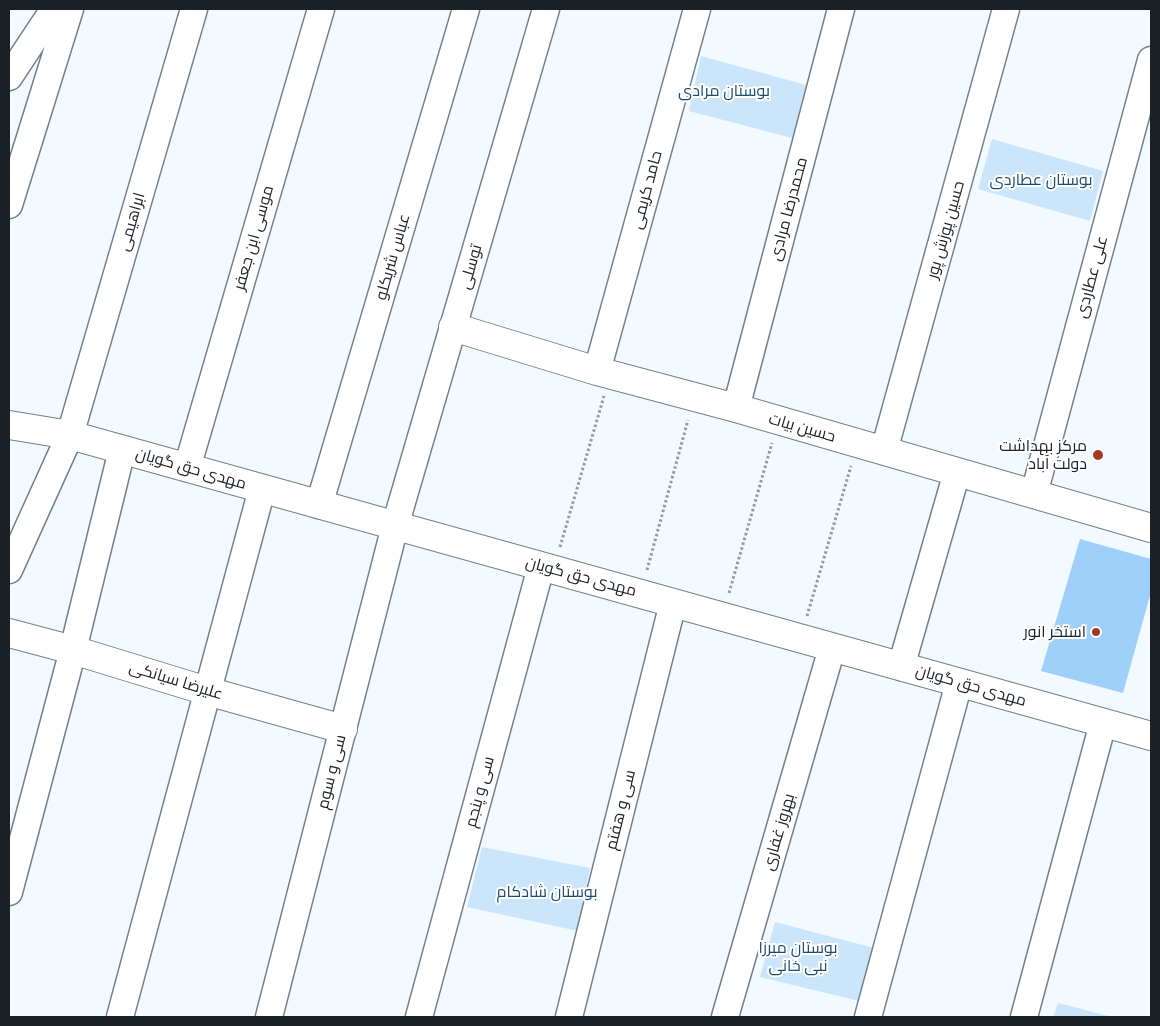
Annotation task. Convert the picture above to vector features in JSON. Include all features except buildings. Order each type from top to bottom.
[{"type":"street","points":[[9,76],[54,9]]},
{"type":"street","points":[[9,205],[70,9]]},
{"type":"street","name":"ابراهیمی","points":[[9,570],[70,435],[194,9]]},
{"type":"street","name":"موسی ابن جعفر","points":[[187,468],[321,9]]},
{"type":"street","name":"عباس شریکلو","points":[[320,505],[466,9]]},
{"type":"street","name":"توسلی","points":[[395,526],[546,9]]},
{"type":"street","name":"حامد کریمی","points":[[604,372],[697,9]]},
{"type":"street","name":"محمدرضا مرادی","points":[[736,408],[841,9]]},
{"type":"street","name":"حسین پوزش پور","points":[[884,451],[1006,9]]},
{"type":"street","name":"علی عطاردی","points":[[1034,494],[1151,60]]},
{"type":"street","name":"حسین بیات","points":[[453,327],[1151,528]]},
{"type":"street","name":"مهدی حق گویان","points":[[9,425],[70,435],[1151,736]]},
{"type":"street","points":[[9,892],[73,650],[122,450]]},
{"type":"street","points":[[901,666],[957,472]]},
{"type":"street","points":[[120,1017],[262,489]]},
{"type":"street","name":"سی و سوم","points":[[269,1017],[395,526]]},
{"type":"street","name":"سی و پنجم","points":[[419,1017],[547,568]]},
{"type":"street","name":"سی و هفتم","points":[[569,1017],[673,603]]},
{"type":"street","name":"علیرضا سیانکی","points":[[9,633],[343,729]]},
{"type":"street","name":"بهروز غفاری","points":[[725,1017],[832,648]]},
{"type":"street","points":[[868,1017],[959,683]]},
{"type":"street","points":[[1024,1017],[1103,723]]},
{"type":"path","points":[[547,568],[604,372]]},
{"type":"path","points":[[640,594],[694,397]]},
{"type":"path","points":[[722,617],[778,421]]},
{"type":"path","points":[[800,639],[857,444]]},
{"type":"green space","name":"بوستان مرادی","points":[[701,56],[806,85],[792,138],[689,111]]},
{"type":"green space","name":"بوستان عطاردی","points":[[992,139],[1103,171],[1090,221],[978,189]]},
{"type":"green space","name":"بوستان شادکام","points":[[482,847],[590,868],[578,931],[467,907]]},
{"type":"green space","name":"بوستان میرزا نبی خانی","points":[[775,922],[874,948],[859,1001],[760,977]]},
{"type":"green space","points":[[1058,1003],[1113,1017],[1053,1017]]},
{"type":"water","name":"استخر انور","points":[[1080,539],[1151,559],[1151,592],[1123,693],[1041,671]]},
{"type":"place","name":"مرکز بهداشت دولت آباد","points":[[1098,455]]},
{"type":"place","name":"استخر انور","points":[[1096,632]]}]
